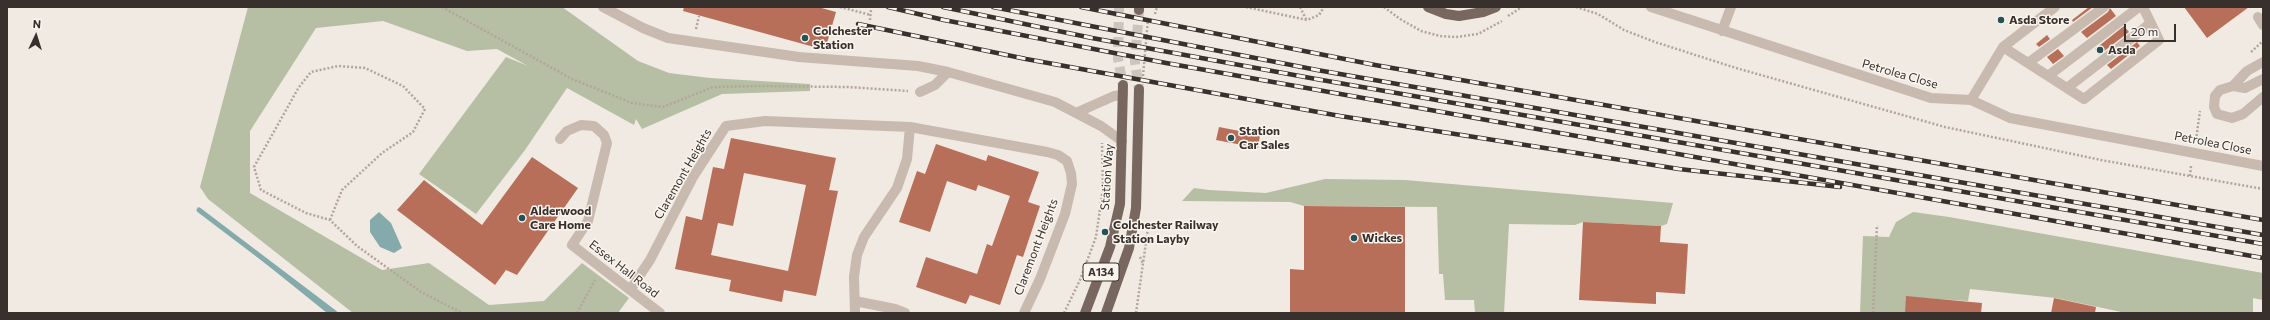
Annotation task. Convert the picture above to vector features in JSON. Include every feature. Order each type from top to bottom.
[{"type":"main road","points":[[1431,8],[1446,14],[1470,15],[1496,7]]},
{"type":"main road","name":"A134","points":[[1106,313],[1129,248],[1136,208],[1139,89]]},
{"type":"main road","name":"Station Way","points":[[1085,313],[1114,234],[1120,204],[1123,90]]},
{"type":"street","points":[[603,7],[643,28],[668,38],[799,57],[918,66],[948,72],[1055,102],[1078,112],[1087,120],[1101,126],[1122,141]]},
{"type":"street","name":"Petrolea Close","points":[[1651,7],[1930,98],[1972,100],[2010,118],[2263,166]]},
{"type":"street","points":[[1722,31],[1731,7]]},
{"type":"street","points":[[1972,100],[2003,47],[2055,7]]},
{"type":"street","points":[[2028,63],[2104,7]]},
{"type":"street","points":[[2048,76],[2139,7]]},
{"type":"street","points":[[2003,47],[2084,99],[2159,40],[2142,7]]},
{"type":"street","points":[[2067,88],[2151,23]]},
{"type":"street","points":[[2263,62],[2247,71],[2232,86],[2220,90],[2215,96],[2214,107],[2217,114],[2232,118],[2243,114],[2263,98]]},
{"type":"street","points":[[920,92],[935,85],[948,72]]},
{"type":"street","points":[[2232,86],[2245,88],[2263,79]]},
{"type":"street","points":[[1078,112],[1114,96],[1123,90]]},
{"type":"street","name":"Claremont Heights","points":[[630,290],[650,260],[693,177],[726,126],[765,121],[910,128],[1047,152],[1058,155],[1067,161],[1072,173],[1072,184],[1065,214],[1040,279],[1024,313]]},
{"type":"street","name":"Essex Hall Road","points":[[560,139],[567,131],[581,125],[594,126],[604,135],[607,143],[588,221],[572,245],[660,313]]},
{"type":"street","points":[[855,313],[854,277],[857,255],[864,237],[897,188],[907,159],[910,128]]},
{"type":"street","points":[[855,301],[895,309],[905,313]]},
{"type":"path","points":[[442,7],[572,79],[632,103],[663,107],[713,87],[848,87],[920,92]]},
{"type":"path","points":[[840,7],[871,15]]},
{"type":"path","points":[[1155,14],[1157,7]]},
{"type":"path","points":[[1246,7],[1307,20],[1319,15],[1324,7]]},
{"type":"path","points":[[1300,7],[1307,20]]},
{"type":"path","points":[[1576,7],[1598,14],[1624,30],[1662,45],[1736,68],[1945,126],[2101,160],[2263,189]]},
{"type":"path","points":[[870,20],[871,10]]},
{"type":"path","points":[[697,26],[699,16]]},
{"type":"path","points":[[330,220],[342,190],[382,153],[413,132],[424,109],[403,86],[365,68],[338,66],[311,72],[299,87],[254,168],[261,190],[306,214],[330,220],[357,246],[421,292],[462,313]]},
{"type":"path","name":"Station Way","points":[[1064,313],[1080,280],[1096,237],[1103,188],[1102,138]]},
{"type":"path","points":[[1873,313],[1877,225]]},
{"type":"path","points":[[1136,313],[1148,236]]},
{"type":"path","points":[[577,313],[602,268]]},
{"type":"green space","points":[[248,7],[562,7],[638,61],[669,73],[710,78],[810,84],[810,91],[722,94],[642,129],[636,119],[634,125],[567,88],[525,150],[476,214],[419,174],[506,57],[528,66],[497,49],[467,51],[383,21],[316,28],[250,131],[250,193],[382,270],[429,263],[489,305],[544,301],[582,263],[629,298],[618,313],[353,313],[208,199],[200,187]]},
{"type":"green space","points":[[1325,179],[1405,180],[1673,203],[1667,224],[1661,226],[1583,222],[1575,225],[1509,224],[1504,313],[1475,313],[1474,300],[1445,300],[1443,274],[1439,274],[1437,207],[1304,206],[1290,202],[1182,201],[1194,188],[1266,193]]},
{"type":"green space","points":[[1913,212],[1949,217],[2263,273],[2263,300],[2253,298],[2253,313],[2126,313],[2056,298],[1970,289],[1968,301],[1907,297],[1906,313],[1860,313],[1863,236],[1889,237],[1896,222]]},
{"type":"water","points":[[199,210],[334,313],[327,313]]},
{"type":"water","points":[[379,212],[391,223],[402,248],[394,253],[380,247],[370,232],[370,220]]},
{"type":"building","name":"Colchester Station","points":[[684,7],[818,7],[836,12],[825,50],[683,11]]},
{"type":"building","points":[[2089,7],[2093,7],[2073,22],[2072,20]]},
{"type":"building","points":[[2184,7],[2249,7],[2207,38]]},
{"type":"building","points":[[2110,8],[2116,16],[2087,38],[2081,32],[2108,12]]},
{"type":"building","points":[[2124,26],[2129,32],[2099,55],[2095,49]]},
{"type":"building","points":[[2047,35],[2050,39],[2039,47],[2036,44]]},
{"type":"building","points":[[2137,42],[2140,46],[2111,69],[2107,65]]},
{"type":"building","points":[[2058,49],[2064,56],[2053,64],[2047,57]]},
{"type":"building","points":[[1219,127],[1260,135],[1258,148],[1216,140]]},
{"type":"building","points":[[731,138],[836,158],[829,190],[838,191],[816,296],[784,290],[782,302],[729,291],[731,280],[675,269],[686,216],[702,220],[713,167],[724,169]],"holes":[[[744,173],[806,185],[788,271],[711,255],[718,223],[733,226]]]},
{"type":"building","points":[[936,144],[986,161],[988,155],[1039,172],[1028,202],[1040,206],[1023,257],[1017,255],[1000,305],[970,295],[966,304],[916,287],[926,257],[977,274],[987,244],[992,246],[1010,196],[978,185],[976,191],[947,181],[930,232],[899,222],[917,171],[925,174]]},
{"type":"building","name":"Alderwood Care Home","points":[[532,157],[578,188],[517,275],[506,270],[495,285],[397,210],[424,180],[482,225]]},
{"type":"building","name":"Wickes","points":[[1304,206],[1405,207],[1405,313],[1290,313],[1290,269],[1304,270]]},
{"type":"building","points":[[1583,222],[1661,226],[1660,242],[1688,244],[1685,294],[1656,292],[1656,304],[1579,300]]},
{"type":"building","points":[[1906,296],[1982,303],[1981,313],[1905,313]]},
{"type":"building","points":[[2054,298],[2096,307],[2095,313],[2051,313]]},
{"type":"waterway","points":[[199,210],[335,313]]},
{"type":"tunnel","points":[[1119,7],[1118,59],[1123,85]]},
{"type":"tunnel","points":[[1139,10],[1135,62],[1139,89]]},
{"type":"railway","points":[[888,7],[944,20],[1166,63],[2263,258]]},
{"type":"railway","points":[[943,7],[1092,38],[1316,79],[2263,244]]},
{"type":"railway","points":[[993,7],[1317,70],[2263,235]]},
{"type":"railway","points":[[1081,7],[1375,65],[2263,220]]},
{"type":"railway","points":[[858,24],[1026,59],[1340,116],[1679,169],[1840,187]]},
{"type":"place","name":"Asda Store","points":[[2001,20]]},
{"type":"place","name":"Colchester Station","points":[[805,38]]},
{"type":"place","name":"Asda","points":[[2100,50]]},
{"type":"place","name":"Station Car Sales","points":[[1231,138]]},
{"type":"place","name":"Alderwood Care Home","points":[[522,218]]},
{"type":"place","name":"Colchester Railway Station Layby","points":[[1105,232]]},
{"type":"place","name":"Wickes","points":[[1354,238]]}]
